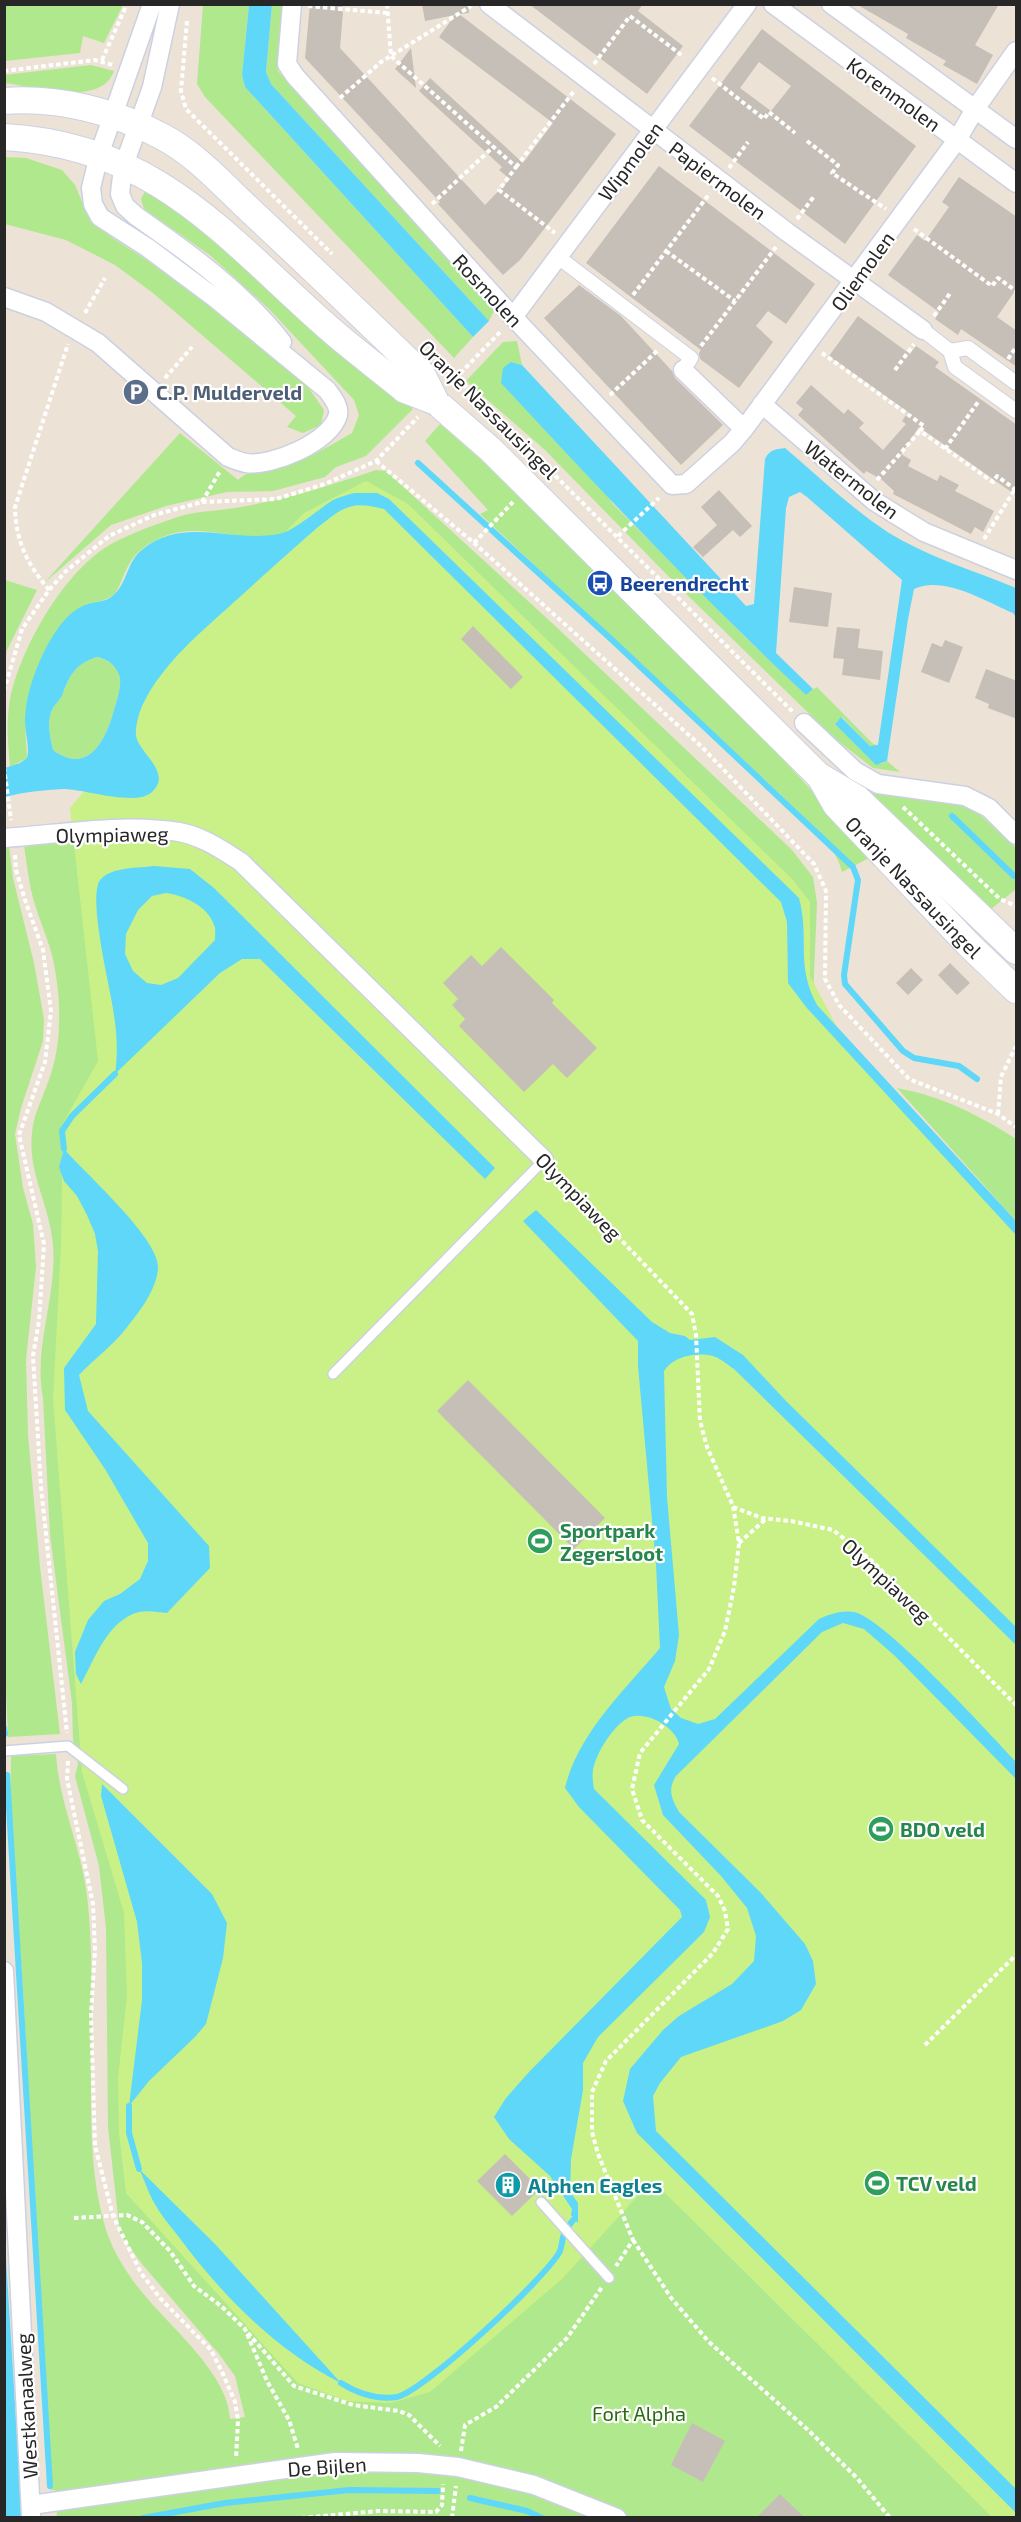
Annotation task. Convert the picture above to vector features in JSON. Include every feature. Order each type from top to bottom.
[{"type":"main road","name":"Oranje Nassausingel","points":[[4,101],[64,103],[112,116],[164,137],[197,162],[422,374],[440,402],[820,777],[858,799],[1016,948]]},
{"type":"main road","name":"Oranje Nassausingel","points":[[4,137],[58,143],[124,165],[185,200],[249,253],[331,330],[422,374]]},
{"type":"main road","name":"Oranje Nassausingel","points":[[820,777],[836,805],[968,944],[1013,982]]},
{"type":"street","points":[[4,297],[46,312],[98,343],[228,457],[247,464],[275,459],[317,441],[331,430],[339,414],[337,404],[327,390],[215,298],[148,248],[100,217],[93,204],[91,188],[99,155],[152,4]]},
{"type":"street","points":[[170,4],[152,87],[124,165],[120,194],[126,206],[226,282],[267,323],[301,368]]},
{"type":"street","name":"Papiermolen","points":[[489,4],[787,232],[923,330],[950,351],[956,367],[1017,411]]},
{"type":"street","name":"Wipmolen","points":[[513,317],[747,4]]},
{"type":"street","name":"Korenmolen","points":[[773,4],[1017,183]]},
{"type":"street","name":"Korenmolen","points":[[831,4],[1017,139]]},
{"type":"street","name":"Rosmolen","points":[[298,5],[287,63],[295,76],[513,317],[672,485],[686,484],[732,443],[744,429]]},
{"type":"street","name":"Oliemolen","points":[[744,429],[957,140],[975,109],[1017,51]]},
{"type":"street","points":[[563,250],[624,307],[669,340],[744,429]]},
{"type":"street","name":"Papiermolen","points":[[950,351],[968,348],[1017,383]]},
{"type":"street","name":"Watermolen","points":[[762,405],[866,493],[924,532],[1017,570]]},
{"type":"street","points":[[804,723],[855,771],[878,784],[965,796],[989,808],[1017,835]]},
{"type":"street","name":"Olympiaweg","points":[[9,838],[124,830],[180,832],[209,842],[241,862],[544,1160]]},
{"type":"street","points":[[1013,982],[1016,948]]},
{"type":"street","name":"Westkanaalweg","points":[[4,1971],[31,2511]]},
{"type":"street","name":"De Bijlen","points":[[31,2511],[236,2475],[335,2462],[418,2463],[458,2467],[534,2485],[617,2517]]},
{"type":"lane","points":[[333,1374],[544,1160]]},
{"type":"lane","points":[[4,1751],[68,1746],[123,1790]]},
{"type":"lane","points":[[541,2202],[609,2278]]},
{"type":"path","points":[[4,71],[102,60],[127,4]]},
{"type":"path","points":[[387,4],[391,56],[516,168],[499,190],[563,250]]},
{"type":"path","points":[[326,111],[391,56],[474,4]]},
{"type":"path","points":[[298,5],[387,13]]},
{"type":"path","points":[[188,16],[181,91],[183,103],[190,113],[333,254]]},
{"type":"path","points":[[699,68],[764,119],[769,112],[795,133]]},
{"type":"path","points":[[624,307],[748,142]]},
{"type":"path","points":[[420,215],[493,147]]},
{"type":"path","points":[[687,364],[815,195]]},
{"type":"path","points":[[666,251],[735,301]]},
{"type":"path","points":[[49,590],[26,558],[16,526],[15,507],[64,351],[105,278]]},
{"type":"path","points":[[4,691],[22,629],[49,590],[66,571],[109,536],[154,515],[202,502],[276,499],[325,484],[376,461],[440,402],[513,317]]},
{"type":"path","points":[[598,406],[669,340]]},
{"type":"path","points":[[808,343],[924,426],[866,493]]},
{"type":"path","points":[[154,391],[192,347]]},
{"type":"path","name":"Oranje Nassausingel","points":[[422,374],[470,391],[804,723]]},
{"type":"path","points":[[920,431],[993,482],[997,476],[1016,489],[989,527],[977,554]]},
{"type":"path","points":[[202,502],[228,457]]},
{"type":"path","points":[[376,461],[474,543],[699,744],[814,864],[826,891],[825,979],[839,1005],[909,1079],[998,1114],[1017,1127]]},
{"type":"path","points":[[618,536],[662,495]]},
{"type":"path","points":[[474,543],[515,499]]},
{"type":"path","points":[[4,767],[8,800]]},
{"type":"path","points":[[878,784],[1000,899],[1017,906]]},
{"type":"path","points":[[9,838],[16,870],[43,950],[51,1011],[45,1062],[19,1135],[44,1244],[39,1321],[33,1356],[41,1486],[68,1746],[67,1779],[93,1904],[95,1950],[91,2015],[95,2146],[113,2216],[141,2273],[160,2298],[211,2350],[223,2374],[235,2402],[238,2420],[236,2475]]},
{"type":"path","points":[[1010,904],[1017,898]]},
{"type":"path","points":[[998,1114],[1001,1077],[1017,1046]]},
{"type":"path","name":"Olympiaweg","points":[[544,1160],[692,1314],[696,1335],[700,1421],[707,1447],[733,1506],[766,1518],[833,1530],[871,1560],[1017,1705]]},
{"type":"path","points":[[733,1506],[739,1543],[734,1587],[725,1631],[709,1669],[640,1753],[632,1789],[642,1820],[718,1896],[725,1911],[728,1929],[713,1953],[606,2061],[592,2092],[592,2132],[598,2154],[633,2240],[672,2298],[709,2342],[807,2429],[857,2478],[890,2517]]},
{"type":"path","points":[[739,1543],[766,1518]]},
{"type":"path","points":[[925,2045],[1017,1955]]},
{"type":"path","points":[[74,2218],[127,2215],[142,2222],[170,2251],[194,2286],[204,2296],[221,2306],[245,2329],[294,2386],[353,2405],[399,2411],[410,2415],[458,2467]]},
{"type":"path","points":[[452,2517],[465,2425],[496,2407],[567,2338],[633,2240]]},
{"type":"path","points":[[245,2329],[267,2381],[289,2420],[304,2466]]},
{"type":"path","points":[[301,2517],[378,2511],[436,2512],[442,2505],[444,2475],[458,2467]]},
{"type":"green space","points":[[4,5],[123,5],[104,43],[83,36],[80,53],[5,61]]},
{"type":"green space","points":[[203,5],[249,5],[242,75],[245,87],[473,337],[454,358],[205,97],[197,84]]},
{"type":"green space","points":[[272,5],[284,5],[278,71],[494,311],[489,321],[271,84],[266,72]]},
{"type":"green space","points":[[91,65],[114,71],[107,82],[96,89],[66,92],[5,83],[4,75]]},
{"type":"green space","points":[[4,157],[26,158],[62,170],[75,185],[90,220],[114,239],[209,300],[308,387],[324,410],[321,425],[303,433],[287,427],[296,416],[153,293],[115,265],[66,240],[5,224]]},
{"type":"green space","points":[[146,189],[175,203],[304,320],[413,409],[366,456],[336,467],[325,477],[273,491],[227,492],[166,506],[111,525],[44,583],[180,433],[238,480],[252,472],[297,462],[326,448],[352,433],[359,415],[354,400],[270,310],[211,256],[144,209],[141,199]]},
{"type":"green space","points":[[517,341],[522,365],[511,362],[613,504],[805,694],[817,687],[872,743],[878,746],[870,746],[842,717],[835,723],[881,764],[887,761],[900,772],[873,768],[834,738],[674,582],[545,450],[466,381],[503,342]]},
{"type":"green space","points":[[440,424],[527,500],[691,661],[873,856],[842,872],[830,846],[797,810],[480,514],[488,510],[425,441]]},
{"type":"green space","points":[[376,470],[386,471],[551,622],[792,850],[813,877],[817,903],[813,997],[309,516],[285,533],[270,537],[181,532],[163,537],[143,548],[134,556],[113,595],[98,602],[86,604],[25,724],[27,758],[10,767],[8,733],[10,699],[24,656],[62,590],[95,555],[129,535],[181,516],[271,501]]},
{"type":"green space","name":"Sportpark Zegersloot","points":[[366,481],[408,504],[792,879],[810,902],[810,976],[847,1046],[1016,1220],[1016,2517],[992,2517],[652,2180],[562,2279],[430,2392],[391,2403],[347,2401],[298,2383],[126,2193],[119,2133],[118,2078],[127,1996],[124,1913],[82,1772],[53,1399],[61,1246],[63,1123],[98,1061],[70,808],[107,764],[134,685],[304,513]]},
{"type":"green space","points":[[5,580],[37,590],[7,650],[5,661]]},
{"type":"green space","points":[[97,657],[112,664],[120,678],[111,721],[94,751],[86,757],[76,759],[65,757],[53,750],[49,729],[51,713],[75,670],[84,662]]},
{"type":"green space","points":[[864,792],[899,797],[942,792],[960,796],[1016,848],[1016,889],[985,914]]},
{"type":"green space","name":"Fort Alpha","points":[[93,838],[596,2094],[1016,2517],[57,2517],[55,2490],[51,2490],[48,2459],[23,1989],[10,1808],[11,1756],[56,1754],[62,1792],[86,1886],[92,1975],[92,2141],[97,2191],[107,2233],[116,2253],[133,2280],[210,2370],[227,2403],[230,2419],[245,2417],[235,2376],[120,2234],[108,2127],[106,1928],[99,1866],[75,1776],[78,1764],[73,1740],[72,1703],[50,1535],[41,1357],[53,1273],[53,1252],[51,1231],[31,1146],[34,1122],[55,1057],[59,1031],[59,1006],[52,955],[31,890],[24,845]]},
{"type":"green space","points":[[9,846],[13,878],[34,963],[44,1019],[43,1041],[15,1134],[23,1188],[33,1224],[36,1267],[26,1360],[28,1435],[40,1567],[60,1734],[8,1737],[5,1666],[4,847]]},
{"type":"green space","points":[[897,1088],[944,1101],[988,1122],[1016,1139],[1016,1221]]},
{"type":"water","points":[[249,5],[272,5],[266,72],[271,84],[489,321],[473,337],[245,87],[242,75]]},
{"type":"water","points":[[511,362],[522,365],[746,606],[754,604],[765,459],[773,450],[785,448],[849,503],[889,533],[936,556],[1016,588],[1016,617],[1013,613],[990,602],[951,587],[938,585],[914,589],[887,761],[876,765],[835,724],[841,717],[870,746],[878,745],[902,580],[807,497],[800,492],[789,497],[786,508],[776,653],[813,689],[806,695],[650,542],[501,383],[503,368]]},
{"type":"water","points":[[354,493],[377,493],[389,499],[799,898],[806,977],[817,1005],[1016,1221],[1016,1235],[806,1007],[788,983],[787,922],[781,902],[384,509],[355,505],[335,514],[307,536],[183,649],[161,675],[142,707],[136,736],[138,743],[157,770],[159,778],[152,792],[144,796],[123,798],[63,789],[5,797],[5,768],[27,758],[25,722],[29,691],[48,644],[61,625],[76,610],[108,599],[117,592],[137,554],[159,539],[175,534],[209,532],[261,536],[279,534],[299,524],[333,500]],"holes":[[[101,658],[114,667],[120,678],[111,721],[94,751],[86,757],[76,759],[65,757],[53,750],[49,729],[51,713],[75,670],[90,659]]]},
{"type":"water","points":[[154,866],[190,869],[214,888],[495,1168],[485,1179],[260,959],[242,959],[220,973],[115,1074],[116,1030],[98,922],[97,888],[101,879],[112,872]],"holes":[[[173,894],[187,899],[206,912],[215,927],[215,940],[178,978],[161,985],[147,983],[133,971],[125,954],[126,934],[138,910],[152,896]]]},
{"type":"water","points":[[64,1149],[146,1239],[155,1254],[158,1266],[152,1290],[138,1313],[123,1333],[79,1375],[88,1411],[209,1546],[210,1568],[167,1613],[139,1612],[119,1623],[97,1652],[81,1684],[76,1674],[75,1652],[88,1620],[104,1601],[120,1594],[140,1579],[148,1561],[148,1543],[105,1469],[65,1410],[64,1368],[96,1324],[98,1251],[95,1234],[87,1215],[77,1196],[64,1181],[59,1167]]},
{"type":"water","points":[[536,1210],[652,1322],[670,1333],[685,1336],[690,1340],[715,1337],[743,1355],[786,1401],[1016,1627],[1016,1645],[734,1369],[716,1357],[699,1355],[685,1356],[673,1362],[664,1371],[667,1497],[679,1635],[675,1661],[664,1687],[671,1709],[681,1718],[698,1724],[715,1719],[819,1619],[836,1613],[854,1612],[888,1634],[961,1704],[1016,1762],[1016,1779],[895,1656],[864,1629],[843,1623],[822,1632],[676,1776],[671,1790],[679,1812],[761,1893],[805,1944],[813,1961],[816,1984],[801,2010],[783,2021],[681,2057],[660,2083],[653,2096],[656,2131],[1016,2489],[1016,2513],[637,2133],[623,2101],[630,2069],[663,2030],[679,2016],[732,1984],[754,1961],[756,1936],[747,1908],[721,1876],[663,1815],[654,1785],[679,1744],[665,1725],[648,1717],[630,1717],[612,1732],[595,1763],[594,1789],[706,1900],[710,1917],[704,1932],[598,2037],[583,2063],[583,2090],[571,2159],[570,2192],[578,2203],[578,2223],[571,2215],[572,2209],[550,2176],[509,2139],[494,2117],[506,2098],[529,2072],[682,1917],[680,1910],[579,1807],[565,1788],[580,1749],[604,1713],[660,1648],[656,1564],[638,1366],[638,1341],[523,1221]]},
{"type":"water","points":[[102,1784],[212,1894],[227,1923],[223,1958],[206,2024],[149,2081],[129,2106],[142,2000],[142,1963],[137,1922],[101,1796]]},
{"type":"water","points":[[139,2169],[215,2244],[341,2383],[295,2355],[233,2302],[162,2215]]},
{"type":"water","points":[[4,2226],[22,2517],[5,2517]]},
{"type":"building","points":[[310,4],[342,4],[340,48],[485,205],[510,179],[499,170],[502,167],[419,91],[430,78],[523,163],[553,123],[439,37],[455,15],[425,21],[422,4],[468,4],[469,13],[459,14],[616,134],[520,260],[503,275],[438,204],[440,202],[305,58]]},
{"type":"building","points":[[529,4],[643,4],[638,11],[683,46],[647,94]]},
{"type":"building","points":[[856,4],[999,4],[975,45],[993,55],[977,84],[943,65],[946,61],[906,38],[908,34]]},
{"type":"building","points":[[762,29],[916,146],[845,244],[689,126]],"holes":[[[759,62],[791,86],[771,111],[740,88]]]},
{"type":"building","points":[[411,48],[416,88],[395,69]]},
{"type":"building","points":[[659,166],[815,284],[786,324],[768,311],[756,326],[773,342],[739,388],[700,359],[701,350],[586,263]]},
{"type":"building","points":[[959,177],[1017,217],[1017,288],[997,317],[1017,331],[1017,367],[961,329],[958,335],[935,319],[939,312],[888,275],[917,235],[925,241],[949,207],[942,202]]},
{"type":"building","points":[[579,285],[621,316],[672,371],[675,378],[723,425],[681,465],[544,318]]},
{"type":"building","points":[[858,316],[910,354],[916,346],[939,362],[935,367],[1017,425],[1017,496],[919,427],[901,454],[911,460],[908,466],[937,481],[940,475],[959,485],[955,491],[994,511],[983,532],[975,527],[971,534],[893,494],[894,491],[881,479],[866,471],[864,474],[798,415],[803,409],[796,403],[811,385],[844,414],[848,409],[864,423],[859,428],[883,450],[906,424],[902,421],[908,412],[829,356]]},
{"type":"building","points":[[719,490],[752,526],[740,537],[733,530],[703,557],[693,547],[717,525],[701,507]]},
{"type":"building","points":[[794,587],[832,593],[828,627],[789,622]]},
{"type":"building","points":[[473,626],[523,677],[511,689],[461,639]]},
{"type":"building","points":[[837,627],[860,629],[858,648],[883,651],[880,680],[842,675],[844,659],[833,658]]},
{"type":"building","points":[[945,640],[963,647],[949,683],[921,672],[932,643],[942,647]]},
{"type":"building","points":[[986,669],[1017,681],[1017,719],[988,708],[989,704],[975,698]]},
{"type":"building","points":[[501,947],[554,1000],[552,1003],[597,1048],[567,1078],[553,1064],[524,1092],[459,1026],[465,1019],[452,1005],[458,999],[443,983],[471,955],[482,966]]},
{"type":"building","points":[[950,963],[970,983],[957,995],[938,975]]},
{"type":"building","points":[[911,968],[923,980],[908,995],[896,983]]},
{"type":"building","points":[[468,1380],[605,1518],[574,1549],[437,1411]]},
{"type":"building","name":"Alphen Eagles","points":[[505,2154],[540,2189],[512,2216],[477,2181]]},
{"type":"building","points":[[692,2423],[725,2441],[703,2482],[671,2465]]},
{"type":"building","points":[[780,2494],[804,2517],[757,2517]]},
{"type":"waterway","points":[[418,463],[611,639],[853,867],[858,880],[844,975],[845,984],[903,1051],[914,1058],[959,1066],[977,1079]]},
{"type":"waterway","points":[[952,816],[1014,876]]},
{"type":"waterway","points":[[64,1149],[62,1131],[72,1116],[115,1074]]},
{"type":"waterway","points":[[4,1728],[5,1734]]},
{"type":"waterway","points":[[7,1775],[50,2486]]},
{"type":"waterway","points":[[129,2106],[129,2133],[139,2169]]},
{"type":"waterway","points":[[341,2383],[360,2393],[375,2397],[397,2397],[432,2376],[483,2332],[533,2284],[560,2251],[563,2236],[574,2219]]},
{"type":"waterway","points":[[143,2518],[225,2503],[349,2490],[438,2491]]},
{"type":"waterway","points":[[470,2498],[527,2511],[542,2518]]},
{"type":"place","name":"C.P. Mulderveld","points":[[136,392]]},
{"type":"place","name":"Beerendrecht","points":[[600,583]]},
{"type":"place","name":"Sportpark Zegersloot","points":[[540,1541]]},
{"type":"place","name":"BDO veld","points":[[881,1829]]},
{"type":"place","name":"TCV veld","points":[[877,2183]]},
{"type":"place","name":"Alphen Eagles","points":[[508,2185]]}]
